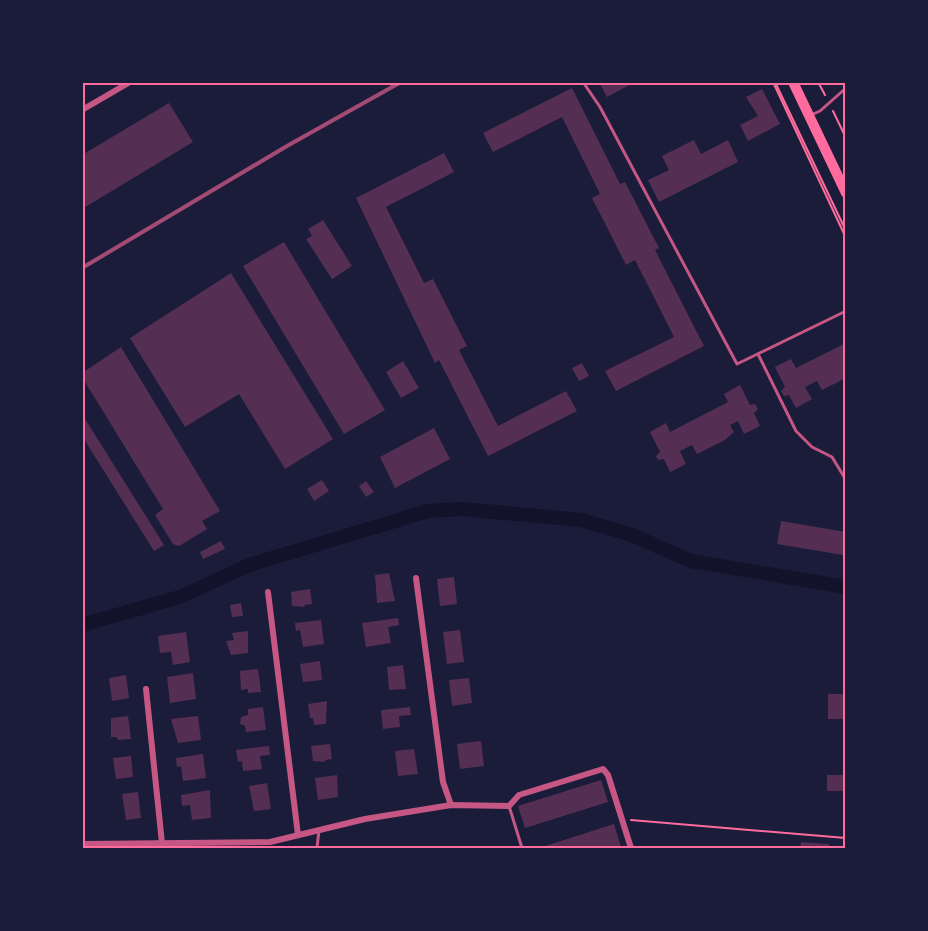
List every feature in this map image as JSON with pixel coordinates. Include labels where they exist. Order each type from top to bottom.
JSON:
[{"type":"main road","points":[[793,82],[846,193]]},
{"type":"street","points":[[82,110],[119,85],[130,82]]},
{"type":"street","points":[[416,578],[443,782],[451,806]]},
{"type":"street","points":[[268,592],[298,835]]},
{"type":"street","points":[[146,689],[162,843]]},
{"type":"street","points":[[82,844],[270,842],[365,819],[451,806],[509,806],[519,795],[603,769],[609,775],[631,849]]},
{"type":"lane","points":[[583,82],[600,107],[736,364],[846,311]]},
{"type":"lane","points":[[809,116],[820,111],[846,88]]},
{"type":"lane","points":[[758,354],[796,430],[812,447],[832,457],[846,480]]},
{"type":"lane","points":[[509,806],[522,849]]},
{"type":"lane","points":[[317,849],[319,830]]},
{"type":"path","points":[[774,82],[846,231]]},
{"type":"path","points":[[774,82],[846,238]]},
{"type":"path","points":[[622,819],[846,838]]},
{"type":"building","points":[[599,82],[635,82],[607,97]]},
{"type":"building","points":[[572,88],[620,184],[625,182],[659,248],[655,250],[704,346],[616,391],[605,371],[674,337],[635,260],[626,265],[592,198],[600,194],[562,117],[493,152],[483,133]]},
{"type":"building","points":[[762,89],[780,124],[748,141],[740,125],[758,116],[746,97]]},
{"type":"building","points":[[169,103],[193,142],[82,209],[82,155]]},
{"type":"building","points":[[694,140],[701,154],[728,140],[738,162],[659,202],[648,180],[669,170],[662,156]]},
{"type":"building","points":[[444,153],[454,172],[386,207],[424,283],[433,279],[467,346],[459,350],[498,426],[566,391],[577,411],[488,456],[439,360],[435,363],[356,198]]},
{"type":"building","points":[[323,220],[352,266],[332,279],[306,239],[312,236],[308,229]]},
{"type":"building","points":[[284,242],[385,410],[344,434],[243,266]]},
{"type":"building","points":[[231,273],[333,439],[285,469],[239,394],[185,427],[130,338]]},
{"type":"building","points":[[846,343],[846,378],[822,390],[817,381],[805,387],[812,399],[796,408],[789,395],[784,396],[781,391],[785,387],[775,367],[791,359],[796,368]]},
{"type":"building","points":[[121,347],[220,511],[202,521],[207,529],[179,546],[173,544],[155,515],[163,509],[82,377],[82,373]]},
{"type":"building","points":[[403,361],[419,388],[401,398],[386,372]]},
{"type":"building","points":[[582,363],[589,376],[579,381],[572,368]]},
{"type":"building","points":[[740,385],[750,405],[755,404],[758,409],[754,413],[760,426],[744,434],[738,421],[730,425],[734,432],[725,440],[697,454],[692,445],[680,451],[686,464],[670,472],[664,459],[658,460],[656,456],[660,452],[650,432],[666,423],[670,432],[728,402],[724,394]]},
{"type":"building","points":[[82,414],[164,545],[154,551],[82,436]]},
{"type":"building","points":[[434,428],[450,459],[395,488],[380,457]]},
{"type":"building","points":[[322,480],[329,491],[314,501],[307,489]]},
{"type":"building","points":[[366,481],[374,492],[366,497],[359,486]]},
{"type":"building","points":[[781,521],[846,532],[843,555],[777,544]]},
{"type":"building","points":[[221,541],[225,549],[203,559],[200,552]]},
{"type":"building","points":[[389,573],[395,601],[377,603],[375,575]]},
{"type":"building","points":[[454,577],[457,604],[440,606],[437,579]]},
{"type":"building","points":[[310,589],[312,604],[304,605],[305,607],[292,606],[291,592]]},
{"type":"building","points":[[241,603],[243,616],[232,617],[230,605]]},
{"type":"building","points":[[398,618],[399,625],[388,627],[391,643],[366,647],[362,623]]},
{"type":"building","points":[[321,620],[324,644],[303,647],[300,630],[296,631],[295,623]]},
{"type":"building","points":[[460,630],[464,662],[447,664],[443,632]]},
{"type":"building","points":[[248,631],[248,653],[231,655],[226,641],[234,640],[232,633]]},
{"type":"building","points":[[186,632],[190,662],[173,665],[171,652],[160,653],[158,636]]},
{"type":"building","points":[[320,661],[322,680],[303,682],[300,664]]},
{"type":"building","points":[[403,665],[406,689],[389,690],[387,667]]},
{"type":"building","points":[[258,669],[261,692],[248,693],[248,689],[241,690],[240,671]]},
{"type":"building","points":[[193,673],[196,699],[170,703],[167,677]]},
{"type":"building","points":[[126,675],[129,698],[112,701],[109,678]]},
{"type":"building","points":[[469,678],[472,703],[452,706],[449,680]]},
{"type":"building","points":[[828,694],[846,694],[846,719],[828,719]]},
{"type":"building","points":[[327,701],[326,724],[314,725],[313,718],[310,718],[308,704]]},
{"type":"building","points":[[263,707],[266,730],[246,732],[245,726],[240,724],[241,717],[248,715],[248,709]]},
{"type":"building","points":[[410,707],[411,715],[399,716],[400,727],[383,729],[381,710]]},
{"type":"building","points":[[128,716],[131,739],[118,740],[117,737],[111,737],[111,718]]},
{"type":"building","points":[[198,716],[201,740],[178,743],[171,719]]},
{"type":"building","points":[[481,741],[484,766],[460,769],[457,744]]},
{"type":"building","points":[[330,744],[332,759],[325,760],[325,762],[313,761],[311,746]]},
{"type":"building","points":[[269,746],[270,755],[260,756],[262,769],[243,771],[242,761],[238,762],[236,750]]},
{"type":"building","points":[[414,749],[418,774],[398,776],[395,751]]},
{"type":"building","points":[[203,754],[206,778],[183,781],[181,766],[177,767],[176,758]]},
{"type":"building","points":[[131,756],[133,777],[116,779],[113,758]]},
{"type":"building","points":[[337,775],[338,797],[318,800],[315,778]]},
{"type":"building","points":[[827,775],[843,775],[844,791],[827,791]]},
{"type":"building","points":[[601,780],[608,802],[525,828],[518,806]]},
{"type":"building","points":[[267,783],[271,809],[254,811],[249,786]]},
{"type":"building","points":[[210,790],[211,818],[192,820],[190,805],[182,806],[181,795]]},
{"type":"building","points":[[138,792],[141,818],[126,820],[122,794]]},
{"type":"building","points":[[614,824],[621,847],[539,848]]},
{"type":"building","points":[[801,842],[829,844],[829,848],[800,848]]},
{"type":"waterway","points":[[82,625],[180,597],[249,565],[428,511],[462,509],[582,520],[632,535],[691,561],[846,587]]},
{"type":"railway","points":[[82,268],[287,146],[401,82]]}]
